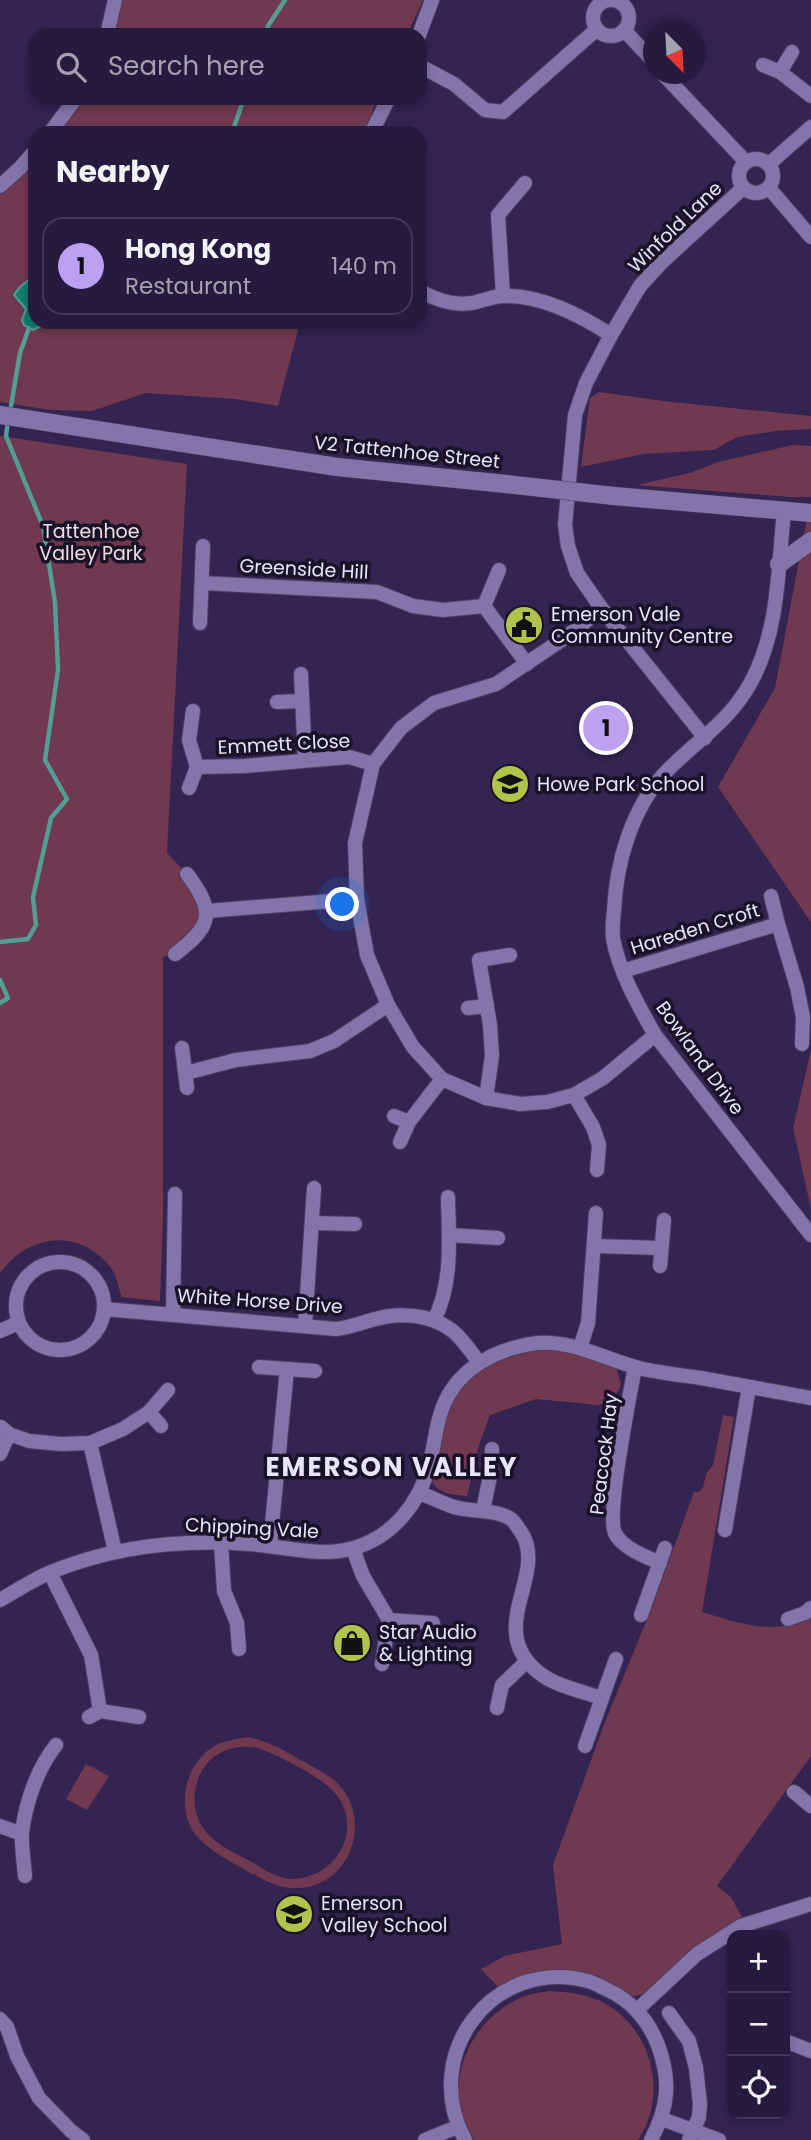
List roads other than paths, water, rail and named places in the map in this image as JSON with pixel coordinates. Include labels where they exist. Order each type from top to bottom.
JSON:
[{"type":"street","points":[[109,28],[115,0]]},
{"type":"street","points":[[422,28],[432,0]]},
{"type":"street","points":[[597,2],[627,2],[629,18],[624,30],[614,35],[606,35],[597,29],[593,18],[597,2]]},
{"type":"street","points":[[427,70],[454,84],[485,110],[503,112],[597,29]]},
{"type":"street","points":[[624,30],[643,51]]},
{"type":"street","points":[[780,72],[792,52]]},
{"type":"street","points":[[763,65],[780,72],[811,96]]},
{"type":"street","points":[[672,84],[746,162]]},
{"type":"street","points":[[55,126],[71,105]]},
{"type":"street","points":[[375,126],[385,105]]},
{"type":"street","points":[[769,164],[811,127]]},
{"type":"street","points":[[0,186],[28,159]]},
{"type":"street","points":[[755,159],[769,164],[774,174],[769,188],[759,193],[743,188],[739,177],[746,162],[755,159]]},
{"type":"street","points":[[503,295],[498,215],[525,183]]},
{"type":"street","name":"Winfold Lane","points":[[705,738],[602,609],[577,573],[568,546],[565,525],[575,415],[586,383],[611,335],[640,286],[662,262],[743,188]]},
{"type":"street","points":[[769,188],[811,237]]},
{"type":"street","points":[[427,295],[439,302],[469,304],[503,295],[540,300],[589,321],[611,335]]},
{"type":"street","name":"V2 Tattenhoe Street","points":[[0,415],[337,467],[614,496],[811,513]]},
{"type":"street","name":"Bowland Drive","points":[[784,511],[774,616],[760,661],[751,682],[732,712],[663,775],[644,802],[628,836],[615,888],[613,936],[623,971],[655,1035],[811,1235]]},
{"type":"street","points":[[779,564],[811,541]]},
{"type":"street","points":[[200,623],[203,546]]},
{"type":"street","points":[[499,570],[484,606],[527,664]]},
{"type":"street","name":"Greenside Hill","points":[[202,583],[377,592],[413,606],[443,610],[484,606]]},
{"type":"street","points":[[602,609],[496,684],[434,703],[401,727],[373,764],[355,844],[357,899],[367,955],[388,1006],[413,1046],[442,1079],[486,1098],[520,1104],[547,1101],[574,1095],[603,1079],[655,1035]]},
{"type":"street","points":[[301,674],[305,760]]},
{"type":"street","points":[[277,702],[302,701]]},
{"type":"street","points":[[189,788],[197,767],[189,740],[193,711]]},
{"type":"street","name":"Emmett Close","points":[[197,767],[246,766],[349,757],[373,764]]},
{"type":"street","points":[[175,954],[199,933],[207,911],[201,893],[187,874]]},
{"type":"street","points":[[771,896],[797,987],[803,1017],[802,1044]]},
{"type":"street","points":[[207,911],[357,899]]},
{"type":"street","name":"Hareden Croft","points":[[623,971],[778,924]]},
{"type":"street","points":[[486,1098],[492,1056],[479,960],[510,955]]},
{"type":"street","points":[[186,1073],[236,1060],[310,1051],[334,1041],[388,1006]]},
{"type":"street","points":[[468,1008],[486,1006]]},
{"type":"street","points":[[182,1048],[187,1088]]},
{"type":"street","points":[[400,1142],[409,1122],[442,1079]]},
{"type":"street","points":[[574,1095],[593,1127],[599,1145],[597,1170]]},
{"type":"street","points":[[394,1116],[409,1122]]},
{"type":"street","points":[[305,1326],[314,1188]]},
{"type":"street","points":[[173,1314],[176,1194]]},
{"type":"street","points":[[434,1320],[445,1295],[449,1235],[448,1198]]},
{"type":"street","points":[[580,1348],[588,1323],[596,1213]]},
{"type":"street","points":[[660,1266],[664,1220]]},
{"type":"street","points":[[312,1223],[355,1224]]},
{"type":"street","points":[[175,1224],[191,1225]]},
{"type":"street","points":[[449,1235],[498,1238]]},
{"type":"street","points":[[594,1246],[661,1248]]},
{"type":"street","points":[[53,1263],[74,1264],[87,1271],[97,1281],[103,1295],[104,1309],[100,1324],[92,1336],[81,1345],[67,1350],[52,1350],[38,1345],[26,1335],[18,1323],[16,1294],[23,1281],[33,1270],[53,1263]]},
{"type":"street","name":"White Horse Drive","points":[[104,1309],[336,1329],[389,1316],[412,1315],[434,1320],[454,1332],[479,1362]]},
{"type":"street","points":[[0,1331],[18,1323]]},
{"type":"street","name":"Chipping Vale","points":[[0,1600],[50,1573],[116,1551],[162,1544],[221,1542],[270,1545],[318,1553],[353,1549],[379,1537],[399,1522],[419,1493],[429,1466],[436,1426],[444,1402],[479,1362],[507,1348],[557,1343],[635,1367],[811,1398]]},
{"type":"street","points":[[259,1367],[315,1371]]},
{"type":"street","name":"Peacock Hay","points":[[635,1367],[612,1516],[615,1535],[634,1551],[660,1563]]},
{"type":"street","points":[[270,1545],[287,1369]]},
{"type":"street","points":[[725,1530],[749,1387]]},
{"type":"street","points":[[0,1454],[5,1430],[29,1441],[90,1443],[122,1429],[149,1412],[167,1390]]},
{"type":"street","points":[[149,1412],[161,1426]]},
{"type":"street","points":[[90,1443],[116,1551]]},
{"type":"street","points":[[483,1510],[491,1472],[492,1449]]},
{"type":"street","points":[[419,1493],[455,1507],[483,1510],[512,1520],[525,1539],[529,1563],[515,1621],[518,1643],[527,1661],[552,1681],[602,1698]]},
{"type":"street","points":[[730,1500],[747,1502]]},
{"type":"street","points":[[221,1542],[224,1591],[237,1623],[239,1648]]},
{"type":"street","points":[[641,1615],[665,1548]]},
{"type":"street","points":[[353,1549],[363,1576],[389,1620],[382,1664]]},
{"type":"street","points":[[50,1573],[91,1655],[94,1714],[139,1717]]},
{"type":"street","points":[[788,1619],[811,1608]]},
{"type":"street","points":[[389,1620],[433,1623]]},
{"type":"street","points":[[585,1746],[616,1659]]},
{"type":"street","points":[[496,1708],[502,1685],[527,1661]]},
{"type":"street","points":[[25,1876],[22,1834],[36,1780],[54,1753]]},
{"type":"street","points":[[794,1792],[811,1805]]},
{"type":"street","points":[[0,1826],[22,1834]]},
{"type":"street","points":[[637,2010],[698,1954],[741,1926],[811,1904]]},
{"type":"street","points":[[465,2140],[457,2127],[452,2109],[452,2063],[461,2037],[477,2013],[495,1997],[522,1983],[556,1977],[589,1981],[623,1997],[637,2010],[654,2034],[665,2065],[667,2095],[662,2119],[651,2140]]},
{"type":"street","points":[[669,2013],[689,2041],[696,2068],[700,2104],[699,2117],[691,2135]]},
{"type":"street","points":[[0,2019],[7,2028],[17,2056],[39,2098],[71,2132],[83,2140]]},
{"type":"street","points":[[790,2043],[811,2051]]},
{"type":"street","points":[[662,2119],[691,2135],[719,2140]]},
{"type":"street","points":[[425,2140],[457,2127]]},
{"type":"waterway","points":[[268,28],[285,0]]},
{"type":"waterway","points":[[234,126],[242,105]]},
{"type":"waterway","points":[[10,412],[20,353],[29,329]]},
{"type":"waterway","points":[[0,942],[28,939],[36,925],[33,897],[51,818],[67,799],[45,760],[58,670],[55,602],[43,526],[6,436],[8,421]]},
{"type":"waterway","points":[[0,980],[8,998],[0,1003]]},
{"type":"place","name":"Emerson Vale Community Centre","points":[[524,625]]},
{"type":"place","name":"Hong Kong","points":[[606,728]]},
{"type":"place","name":"Howe Park School","points":[[510,784]]},
{"type":"place","name":"Star Audio & Lighting","points":[[352,1643]]},
{"type":"place","name":"Emerson Valley School","points":[[294,1914]]},
{"type":"district","name":"EMERSON VALLEY","points":[[392,1467]]},
{"type":"park label","name":"Tattenhoe Valley Park","points":[[91,542]]}]
